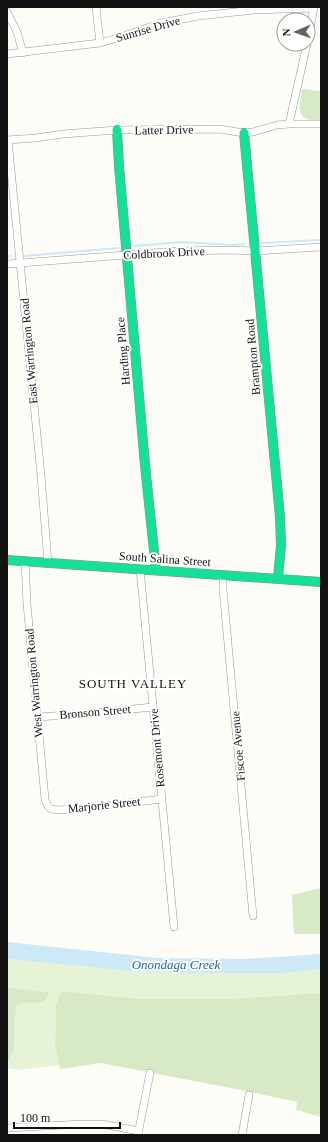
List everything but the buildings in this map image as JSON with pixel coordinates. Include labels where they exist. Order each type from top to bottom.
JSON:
[{"type":"street","points":[[96,7],[100,43]]},
{"type":"street","name":"Sunrise Drive","points":[[7,54],[100,43],[161,23],[198,16],[254,10],[314,8]]},
{"type":"street","points":[[7,12],[17,32],[23,52]]},
{"type":"street","points":[[288,124],[305,52]]},
{"type":"street","name":"Latter Drive","points":[[8,140],[117,130],[219,129],[244,133],[277,125],[321,124]]},
{"type":"street","name":"Harding Place","points":[[117,130],[145,465],[156,570]]},
{"type":"street","name":"Brampton Road","points":[[244,133],[280,517],[281,544],[278,578]]},
{"type":"street","name":"East Warrington Road","points":[[8,140],[41,475],[48,563]]},
{"type":"street","name":"Coldbrook Drive","points":[[7,264],[178,251],[256,251],[321,247]]},
{"type":"street","name":"South Salina Street","points":[[7,560],[321,582]]},
{"type":"street","name":"West Warrington Road","points":[[25,561],[27,604],[45,799],[47,805]]},
{"type":"street","name":"Rosemont Drive","points":[[140,569],[174,927]]},
{"type":"street","name":"Fiscoe Avenue","points":[[223,576],[253,916]]},
{"type":"street","name":"Bronson Street","points":[[38,717],[153,707]]},
{"type":"street","name":"Marjorie Street","points":[[47,805],[51,809],[60,810],[162,799]]},
{"type":"street","points":[[7,1128],[102,1124],[138,1133],[150,1073]]},
{"type":"street","points":[[242,1135],[249,1095]]},
{"type":"green space","points":[[302,89],[321,91],[321,122],[307,119],[301,113],[300,103]]},
{"type":"green space","points":[[321,888],[321,934],[294,934],[292,895]]},
{"type":"green space","points":[[7,959],[129,971],[285,973],[321,969],[321,993],[228,999],[142,999],[61,991],[56,1006],[55,1045],[59,1065],[19,1070],[7,1068],[7,1064],[14,1051],[15,1014],[17,1006],[26,1003],[42,1002],[49,995],[48,992],[7,987]]},
{"type":"green space","points":[[7,987],[48,992],[49,995],[42,1002],[26,1003],[17,1006],[15,1014],[14,1051],[7,1064]]},
{"type":"green space","points":[[61,991],[142,999],[228,999],[321,993],[321,1117],[296,1110],[297,1102],[101,1063],[60,1069],[55,1045],[56,1006]]},
{"type":"water","name":"Onondaga Creek","points":[[7,942],[158,958],[246,959],[321,954],[321,969],[285,973],[129,971],[7,959]]},
{"type":"waterway","points":[[262,243],[321,240]]},
{"type":"waterway","points":[[134,246],[182,242],[232,245],[244,244]]},
{"type":"waterway","points":[[25,256],[118,248]]},
{"type":"waterway","points":[[7,257],[11,256]]},
{"type":"traffic: fast","points":[[117,130],[145,465],[156,570]]},
{"type":"traffic: fast","points":[[244,133],[280,517],[281,545],[278,578]]},
{"type":"traffic: fast","points":[[7,560],[321,582]]},
{"type":"district","name":"SOUTH VALLEY","points":[[133,683]]}]
